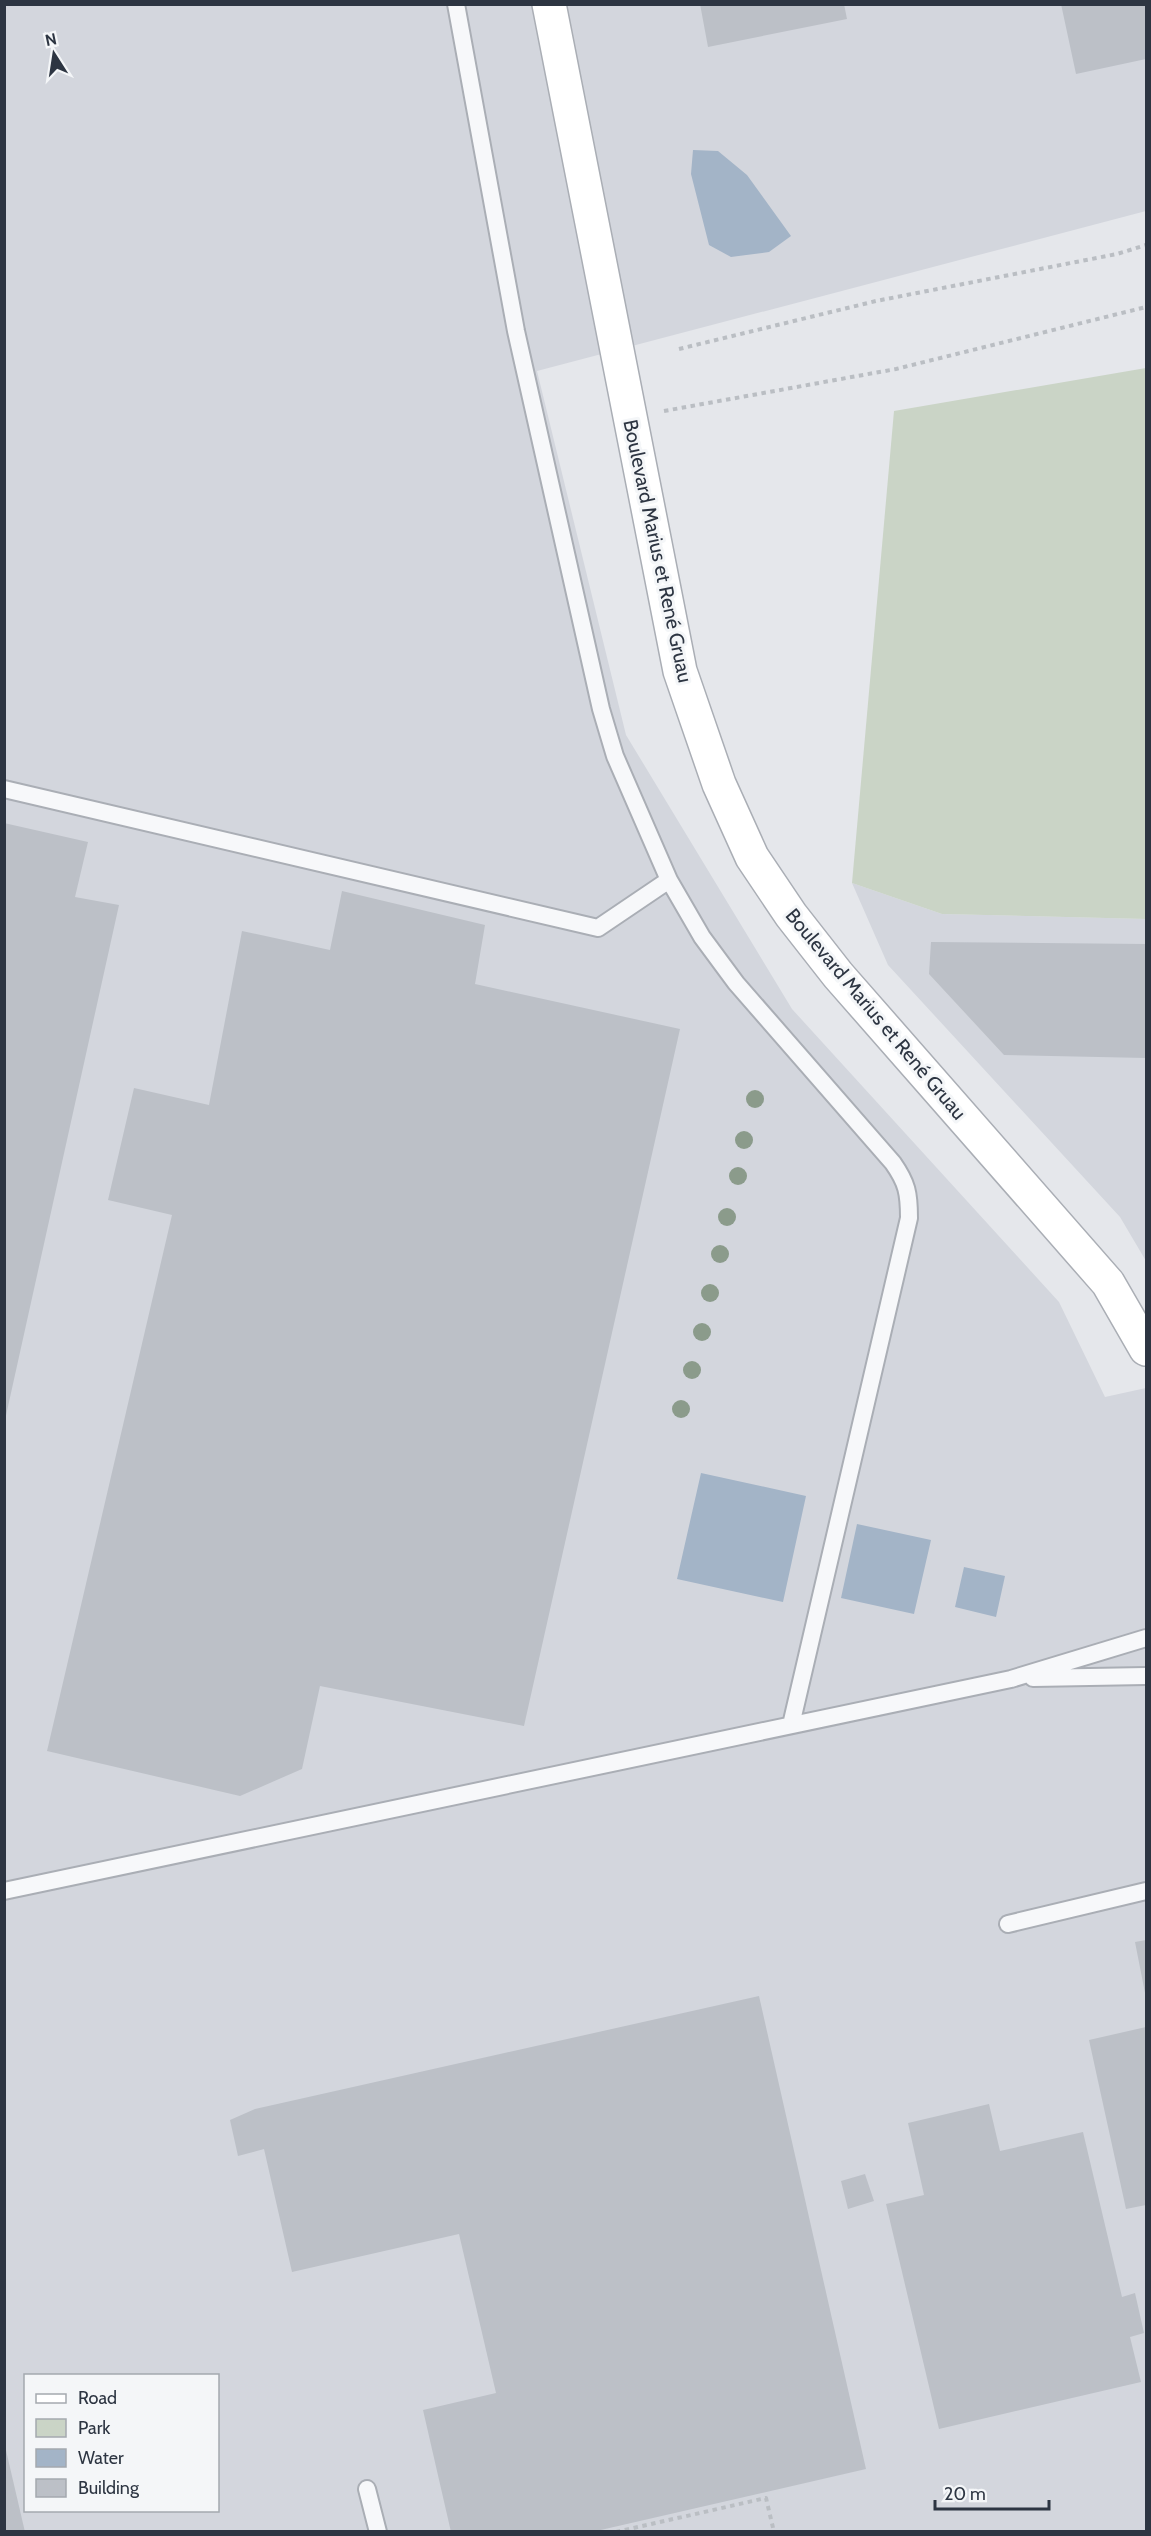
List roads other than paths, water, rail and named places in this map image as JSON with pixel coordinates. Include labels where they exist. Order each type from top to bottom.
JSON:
[{"type":"main road","name":"Boulevard Marius et René Gruau","points":[[549,4],[680,671],[724,794],[752,857],[791,915],[838,975],[1108,1283],[1146,1349]]},
{"type":"lane","points":[[456,4],[516,331],[601,709],[615,756],[669,880],[702,937],[736,983],[893,1163],[905,1180],[909,1198],[909,1218],[791,1725]]},
{"type":"lane","points":[[4,789],[597,928],[669,880]]},
{"type":"lane","points":[[4,1892],[1011,1678],[1146,1638]]},
{"type":"lane","points":[[1011,1678],[1146,1676]]},
{"type":"lane","points":[[1008,1924],[1146,1891]]},
{"type":"lane","points":[[367,2489],[378,2532]]},
{"type":"water","points":[[693,150],[718,151],[747,175],[791,236],[769,252],[731,257],[709,245],[691,174]]},
{"type":"water","points":[[701,1473],[806,1496],[783,1602],[677,1579]]},
{"type":"water","points":[[857,1524],[931,1540],[914,1614],[841,1598]]},
{"type":"water","points":[[964,1567],[1005,1576],[996,1617],[955,1607]]}]
